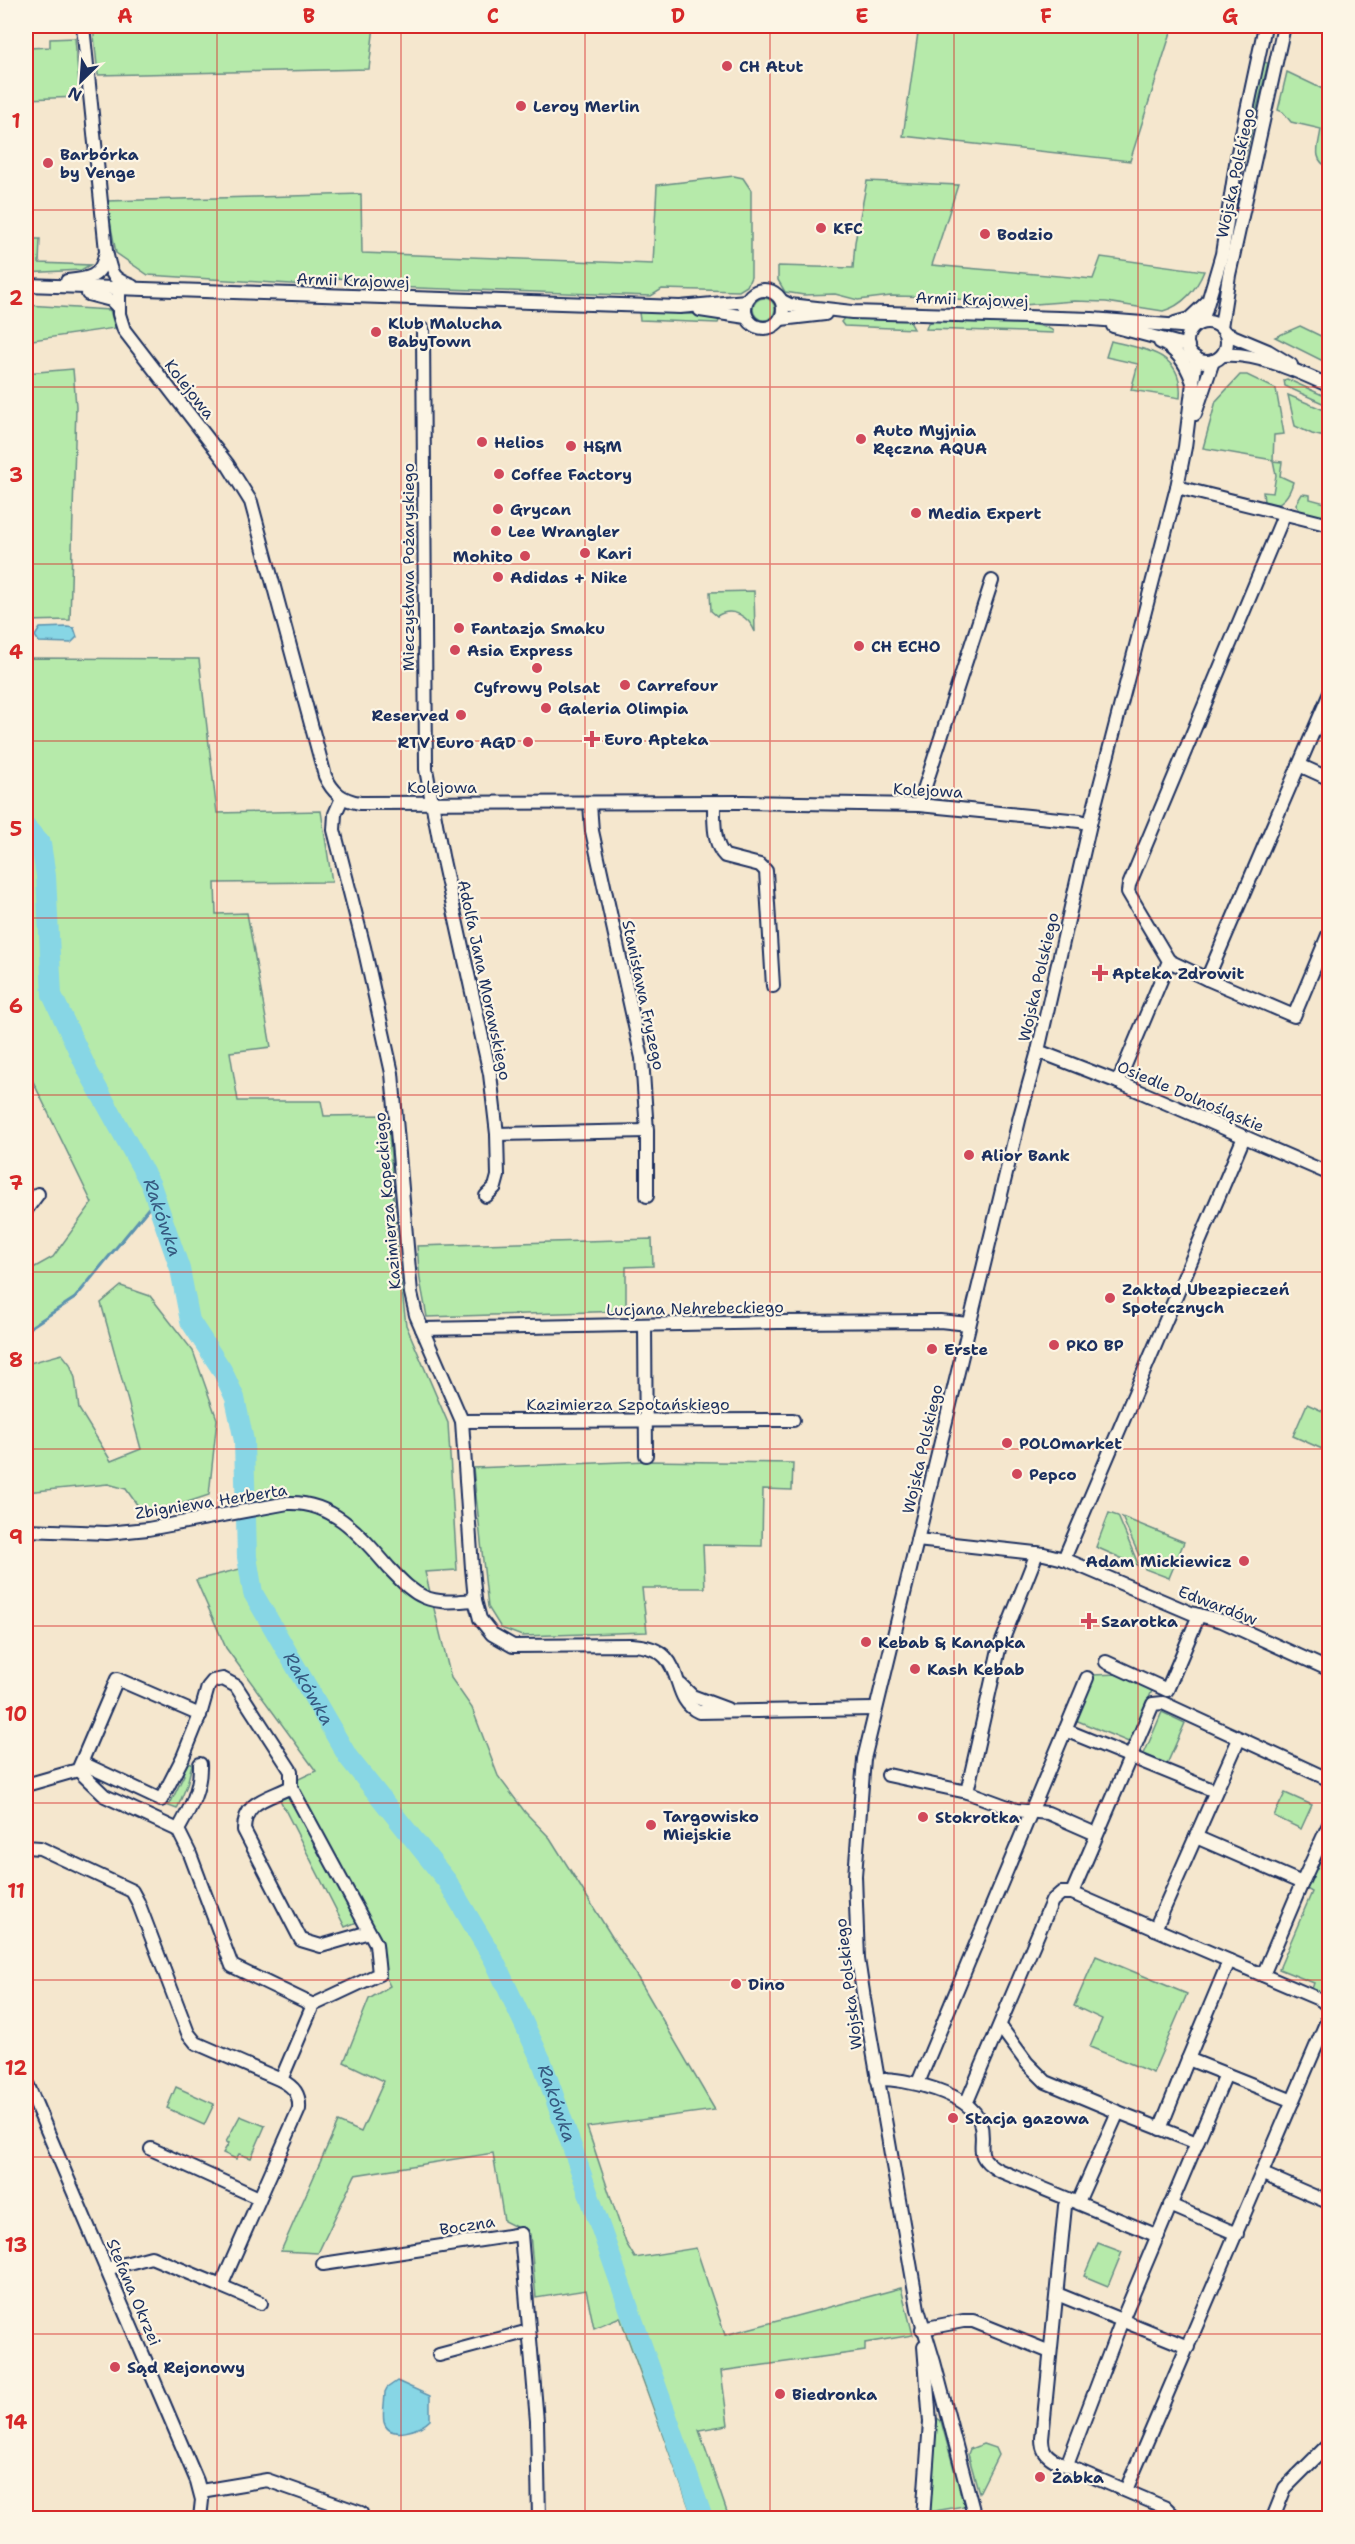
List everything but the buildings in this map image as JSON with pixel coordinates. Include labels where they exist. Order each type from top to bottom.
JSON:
[{"type":"street","points":[[83,26],[106,251],[111,275],[118,281],[141,290]]},
{"type":"street","name":"Wojska Polskiego","points":[[1198,325],[1210,299],[1222,254],[1237,157],[1265,26]]},
{"type":"street","name":"Wojska Polskiego","points":[[1223,330],[1225,303],[1284,26]]},
{"type":"street","points":[[29,286],[86,279],[95,275],[104,266],[106,251]]},
{"type":"street","points":[[29,286],[102,297],[111,300],[119,308],[128,297],[141,290]]},
{"type":"street","name":"Armii Krajowej","points":[[29,286],[680,307]]},
{"type":"street","name":"Kolejowa","points":[[119,289],[119,308],[124,330],[249,496],[325,776],[335,794],[342,798],[360,803],[431,804],[919,805],[1080,821],[1090,824]]},
{"type":"street","points":[[764,290],[778,295],[782,301],[784,308],[781,319],[773,327],[761,328],[752,324],[746,317],[746,301],[752,294],[764,290]]},
{"type":"street","points":[[1168,325],[1189,319],[1210,299]]},
{"type":"street","points":[[680,307],[746,301]]},
{"type":"street","points":[[782,301],[790,305],[852,312]]},
{"type":"street","points":[[1225,303],[1231,326],[1236,334],[1250,344]]},
{"type":"street","points":[[680,307],[746,317]]},
{"type":"street","points":[[781,319],[852,312]]},
{"type":"street","name":"Armii Krajowej","points":[[852,312],[1092,319],[1198,325]]},
{"type":"street","name":"Armii Krajowej","points":[[1092,319],[1142,335],[1188,346]]},
{"type":"street","points":[[1316,380],[1246,357],[1218,358],[1207,362],[1196,358],[1188,346],[1189,333],[1198,325],[1209,322],[1268,351],[1329,386]]},
{"type":"street","name":"Mieczysława Pożaryskiego","points":[[423,330],[426,769],[431,804]]},
{"type":"street","points":[[1218,358],[1227,344],[1223,330]]},
{"type":"street","points":[[1142,335],[1169,346],[1200,382],[1223,364],[1246,357]]},
{"type":"street","name":"Wojska Polskiego","points":[[922,2517],[930,2422],[922,2329],[858,1959],[855,1876],[862,1768],[874,1709],[968,1324],[1038,1051],[1090,824],[1177,487],[1200,382],[1196,358]]},
{"type":"street","name":"Wojska Polskiego","points":[[1200,382],[1218,358]]},
{"type":"street","points":[[1177,487],[1329,525]]},
{"type":"street","points":[[1284,515],[1128,892],[1169,961],[1294,1016],[1328,935]]},
{"type":"street","points":[[919,805],[992,581]]},
{"type":"street","points":[[1207,979],[1329,693]]},
{"type":"street","points":[[1299,765],[1329,779]]},
{"type":"street","name":"Kazimierza Kopeckiego","points":[[342,798],[335,814],[334,830],[364,947],[392,1073],[408,1277],[413,1305],[462,1421],[475,1600],[480,1619],[486,1629],[505,1643],[523,1647],[642,1645],[657,1651],[672,1663],[681,1685],[692,1696],[730,1710],[874,1709]]},
{"type":"street","points":[[714,803],[718,845],[721,852],[725,856],[759,865],[766,871],[773,986]]},
{"type":"street","name":"Adolfa Jana Morawskiego","points":[[431,804],[490,1074],[497,1134],[497,1182],[486,1196]]},
{"type":"street","name":"Stanisława Fryzego","points":[[590,804],[592,831],[642,1058],[647,1131],[647,1196]]},
{"type":"street","points":[[1118,1082],[1169,961]]},
{"type":"street","name":"Osiedle Dolnośląskie","points":[[1038,1051],[1118,1082],[1329,1174]]},
{"type":"street","points":[[497,1134],[647,1131]]},
{"type":"street","points":[[1064,1559],[1244,1137]]},
{"type":"street","points":[[26,1210],[38,1194]]},
{"type":"street","name":"Lucjana Nehrebeckiego","points":[[422,1329],[940,1321],[968,1324]]},
{"type":"street","points":[[645,1327],[646,1455]]},
{"type":"street","name":"Kazimierza Szpotańskiego","points":[[462,1421],[793,1420]]},
{"type":"street","name":"Zbigniewa Herberta","points":[[26,1530],[107,1533],[148,1529],[293,1503],[321,1509],[344,1521],[356,1531],[402,1582],[419,1595],[440,1601],[475,1600]]},
{"type":"street","name":"Edwardów","points":[[917,1540],[1037,1553],[1064,1559],[1199,1615],[1222,1621],[1329,1670]]},
{"type":"street","points":[[967,1792],[999,1649],[1037,1553]]},
{"type":"street","points":[[1106,1662],[1167,1690],[1199,1615]]},
{"type":"street","points":[[918,2083],[1087,1678]]},
{"type":"street","points":[[80,1767],[117,1679],[200,1715]]},
{"type":"street","points":[[26,1785],[80,1767],[161,1800],[200,1715],[208,1687],[213,1681],[224,1679],[236,1686],[291,1771],[291,1787],[376,1944],[379,1974],[314,2005],[281,2080]]},
{"type":"street","points":[[1072,1893],[1151,1706],[1157,1702],[1329,1780]]},
{"type":"street","points":[[1065,1730],[1215,1791]]},
{"type":"street","points":[[1155,1929],[1239,1739]]},
{"type":"street","points":[[178,1830],[196,1795],[200,1764]]},
{"type":"street","points":[[80,1767],[105,1796],[178,1830],[190,1854],[232,1966],[314,2005]]},
{"type":"street","points":[[888,1775],[967,1792],[1016,1810],[1048,1813],[1096,1834]]},
{"type":"street","points":[[291,1787],[250,1807],[244,1817],[244,1830],[301,1940],[321,1946],[369,1932]]},
{"type":"street","points":[[1263,1975],[1329,1822]]},
{"type":"street","points":[[1196,1837],[1302,1883]]},
{"type":"street","points":[[26,1847],[36,1847],[132,1892],[138,1902],[191,2038],[201,2045],[281,2080],[297,2092],[299,2109],[221,2286]]},
{"type":"street","points":[[966,2104],[1052,1901],[1058,1895],[1072,1893],[1321,2000],[1329,2007],[1329,2016],[1263,2174],[1126,2490]]},
{"type":"street","points":[[1160,2129],[1229,1961]]},
{"type":"street","points":[[1000,2026],[1027,2063],[1046,2082],[1197,2143]]},
{"type":"street","points":[[1188,2059],[1293,2101]]},
{"type":"street","points":[[1067,2465],[1122,2320],[1226,2074]]},
{"type":"street","points":[[878,2079],[894,2078],[918,2083],[966,2104],[980,2122],[981,2152],[986,2163],[1158,2236]]},
{"type":"street","name":"Stefana Okrzei","points":[[26,2080],[201,2491],[200,2518]]},
{"type":"street","points":[[1118,2112],[1073,2201],[1065,2206],[1042,2446],[1046,2455],[1166,2508],[1176,2518]]},
{"type":"street","points":[[151,2149],[259,2198]]},
{"type":"street","points":[[1263,2174],[1329,2203]]},
{"type":"street","points":[[1170,2205],[1237,2234]]},
{"type":"street","name":"Boczna","points":[[322,2264],[520,2234],[537,2421],[539,2518]]},
{"type":"street","points":[[106,2269],[151,2257],[261,2303]]},
{"type":"street","points":[[1057,2294],[1188,2347]]},
{"type":"street","points":[[922,2329],[973,2321],[1050,2352]]},
{"type":"street","name":"Wojska Polskiego","points":[[922,2329],[934,2362],[975,2518]]},
{"type":"street","points":[[439,2355],[530,2331]]},
{"type":"street","points":[[1273,2518],[1285,2488],[1329,2443]]},
{"type":"street","points":[[201,2491],[267,2480],[361,2513]]},
{"type":"green space","points":[[26,26],[28,26],[29,48],[50,47],[50,39],[75,38],[80,97],[26,99]]},
{"type":"green space","points":[[93,26],[374,26],[369,69],[98,75]]},
{"type":"green space","points":[[919,26],[1173,26],[1130,161],[903,136]]},
{"type":"green space","points":[[1263,62],[1268,63],[1236,195]]},
{"type":"green space","points":[[1287,72],[1329,92],[1329,168],[1318,156],[1321,129],[1291,122],[1283,112],[1278,110]]},
{"type":"green space","points":[[734,176],[743,178],[751,190],[751,277],[747,286],[739,291],[662,289],[651,296],[389,287],[356,282],[355,279],[332,278],[332,281],[307,285],[148,275],[116,253],[106,201],[361,194],[362,253],[653,264],[657,185]]},
{"type":"green space","points":[[867,181],[958,185],[932,265],[1093,279],[1101,257],[1204,271],[1188,296],[1170,309],[1163,311],[1106,302],[1074,301],[1023,305],[988,304],[945,297],[891,296],[858,300],[835,294],[804,295],[785,292],[778,280],[778,266],[853,268],[855,242]]},
{"type":"green space","points":[[26,239],[40,239],[39,263],[90,265],[81,270],[26,273]]},
{"type":"green space","points":[[764,298],[772,301],[775,309],[772,317],[764,320],[756,317],[753,309],[756,301]]},
{"type":"green space","points":[[26,305],[110,310],[115,328],[26,341]]},
{"type":"green space","points":[[641,311],[721,316],[718,323],[640,320]]},
{"type":"green space","points":[[844,318],[909,320],[914,329],[844,326],[841,322]]},
{"type":"green space","points":[[934,321],[1033,324],[1046,327],[1053,333],[926,329],[928,323]]},
{"type":"green space","points":[[1300,326],[1329,340],[1329,364],[1275,337]]},
{"type":"green space","points":[[1111,341],[1149,351],[1169,362],[1176,371],[1180,383],[1180,398],[1131,390],[1138,364],[1106,357]]},
{"type":"green space","points":[[73,369],[76,406],[70,620],[26,621],[26,373]]},
{"type":"green space","points":[[1240,375],[1247,375],[1276,389],[1284,434],[1274,435],[1273,460],[1203,448],[1216,401]]},
{"type":"green space","points":[[1287,379],[1329,398],[1329,406],[1285,386],[1284,380]]},
{"type":"green space","points":[[1288,395],[1329,412],[1329,438],[1312,434],[1295,426]]},
{"type":"green space","points":[[1273,461],[1282,462],[1280,476],[1293,482],[1290,491],[1281,502],[1267,505],[1264,502],[1263,492],[1273,493],[1276,475]]},
{"type":"green space","points":[[1302,494],[1310,495],[1310,499],[1329,504],[1329,519],[1301,513],[1296,504]]},
{"type":"green space","points":[[754,591],[755,632],[749,622],[740,615],[729,612],[717,616],[711,611],[710,592]]},
{"type":"green space","points":[[26,658],[199,659],[217,813],[321,811],[332,882],[215,883],[216,914],[247,913],[271,1047],[230,1052],[238,1101],[321,1101],[324,1116],[388,1115],[397,1248],[406,1325],[448,1423],[457,1570],[425,1572],[451,1678],[472,1708],[498,1776],[525,1812],[550,1838],[641,1983],[715,2110],[587,2127],[626,2243],[635,2258],[696,2248],[725,2335],[901,2288],[913,2335],[865,2343],[865,2351],[721,2371],[728,2425],[699,2430],[729,2518],[693,2518],[620,2317],[594,2328],[586,2290],[536,2298],[530,2234],[504,2221],[493,2153],[355,2175],[318,2253],[281,2251],[338,2122],[361,2132],[384,2081],[344,2062],[369,1999],[390,1986],[357,1922],[345,1927],[275,1790],[316,1771],[226,1648],[196,1580],[248,1567],[244,1441],[235,1398],[222,1370],[190,1321],[180,1269],[156,1200],[75,1298],[26,1330],[26,1272],[53,1257],[92,1203],[26,1067]]},
{"type":"green space","points":[[652,1239],[653,1266],[626,1267],[626,1311],[427,1317],[417,1246]]},
{"type":"green space","points":[[121,1286],[150,1296],[193,1351],[217,1419],[209,1495],[145,1516],[126,1489],[108,1484],[26,1492],[26,1364],[62,1354],[70,1364],[75,1378],[79,1409],[111,1461],[141,1449],[101,1303]]},
{"type":"green space","points":[[1307,1404],[1329,1414],[1329,1452],[1293,1436]]},
{"type":"green space","points":[[647,1461],[793,1463],[792,1490],[763,1489],[762,1546],[703,1545],[705,1588],[642,1588],[647,1632],[522,1636],[501,1628],[488,1607],[473,1468]]},
{"type":"green space","points":[[1109,1513],[1118,1516],[1139,1566],[1096,1547]]},
{"type":"green space","points":[[1122,1517],[1184,1542],[1169,1578],[1145,1569]]},
{"type":"green space","points":[[1120,1674],[1153,1688],[1131,1743],[1073,1719],[1092,1675]]},
{"type":"green space","points":[[1162,1712],[1185,1723],[1167,1764],[1144,1754]]},
{"type":"green space","points":[[187,1761],[192,1764],[187,1785],[177,1809],[166,1805],[170,1804],[184,1775],[182,1773]]},
{"type":"green space","points":[[1285,1793],[1312,1805],[1301,1829],[1274,1816]]},
{"type":"green space","points":[[1329,1833],[1329,2000],[1311,1992],[1314,1983],[1279,1969],[1312,1892],[1305,1888]]},
{"type":"green space","points":[[1096,1956],[1187,1994],[1153,2073],[1090,2047],[1102,2019],[1074,2006]]},
{"type":"green space","points":[[176,2087],[214,2104],[204,2125],[167,2108]]},
{"type":"green space","points":[[240,2116],[265,2126],[251,2158],[239,2154],[236,2159],[223,2153],[229,2143],[226,2142]]},
{"type":"green space","points":[[1098,2243],[1122,2252],[1108,2286],[1084,2276]]},
{"type":"green space","points":[[937,2418],[941,2421],[964,2506],[929,2512]]},
{"type":"green space","points":[[983,2444],[995,2448],[998,2455],[979,2493],[968,2454],[970,2449]]},
{"type":"water","points":[[40,628],[74,628],[77,637],[71,643],[39,642],[35,636]]},
{"type":"water","points":[[397,2381],[430,2396],[430,2420],[426,2424],[406,2432],[392,2431],[387,2428],[383,2411],[385,2392]]},
{"type":"waterway","name":"Rakówka","points":[[26,827],[41,844],[46,876],[52,995],[89,1073],[151,1185],[180,1269],[190,1321],[222,1370],[235,1398],[244,1441],[247,1557],[253,1593],[348,1757],[447,1881],[493,1958],[542,2062],[703,2518]]},
{"type":"waterway","points":[[26,1330],[75,1298],[156,1199]]},
{"type":"place","name":"CH Atut","points":[[727,66]]},
{"type":"place","name":"Leroy Merlin","points":[[521,106]]},
{"type":"place","name":"Barbórka by Venge","points":[[48,163]]},
{"type":"place","name":"KFC","points":[[821,228]]},
{"type":"place","name":"Bodzio","points":[[985,234]]},
{"type":"place","name":"Klub Malucha BabyTown","points":[[376,332]]},
{"type":"place","name":"Auto Myjnia Ręczna AQUA","points":[[861,439]]},
{"type":"place","name":"Helios","points":[[482,442]]},
{"type":"place","name":"H&M","points":[[571,446]]},
{"type":"place","name":"Coffee Factory","points":[[499,474]]},
{"type":"place","name":"Grycan","points":[[498,509]]},
{"type":"place","name":"Media Expert","points":[[916,513]]},
{"type":"place","name":"Lee Wrangler","points":[[496,531]]},
{"type":"place","name":"Kari","points":[[585,553]]},
{"type":"place","name":"Mohito","points":[[525,556]]},
{"type":"place","name":"Adidas + Nike","points":[[498,577]]},
{"type":"place","name":"Fantazja Smaku","points":[[459,628]]},
{"type":"place","name":"CH ECHO","points":[[859,646]]},
{"type":"place","name":"Asia Express","points":[[455,650]]},
{"type":"place","name":"Cyfrowy Polsat","points":[[537,668]]},
{"type":"place","name":"Carrefour","points":[[625,685]]},
{"type":"place","name":"Galeria Olimpia","points":[[546,708]]},
{"type":"place","name":"Reserved","points":[[461,715]]},
{"type":"place","name":"Euro Apteka","points":[[592,739]]},
{"type":"place","name":"RTV Euro AGD","points":[[528,742]]},
{"type":"place","name":"Apteka Zdrowit","points":[[1100,973]]},
{"type":"place","name":"Alior Bank","points":[[969,1155]]},
{"type":"place","name":"Zakład Ubezpieczeń Społecznych","points":[[1110,1298]]},
{"type":"place","name":"PKO BP","points":[[1054,1345]]},
{"type":"place","name":"Erste","points":[[932,1349]]},
{"type":"place","name":"POLOmarket","points":[[1007,1443]]},
{"type":"place","name":"Pepco","points":[[1017,1474]]},
{"type":"place","name":"Adam Mickiewicz","points":[[1244,1561]]},
{"type":"place","name":"Szarotka","points":[[1089,1621]]},
{"type":"place","name":"Kebab & Kanapka","points":[[866,1642]]},
{"type":"place","name":"Kash Kebab","points":[[915,1669]]},
{"type":"place","name":"Stokrotka","points":[[923,1817]]},
{"type":"place","name":"Targowisko Miejskie","points":[[651,1825]]},
{"type":"place","name":"Dino","points":[[736,1984]]},
{"type":"place","name":"Stacja gazowa","points":[[953,2118]]},
{"type":"place","name":"Sąd Rejonowy","points":[[115,2367]]},
{"type":"place","name":"Biedronka","points":[[780,2394]]},
{"type":"place","name":"Żabka","points":[[1040,2477]]}]
